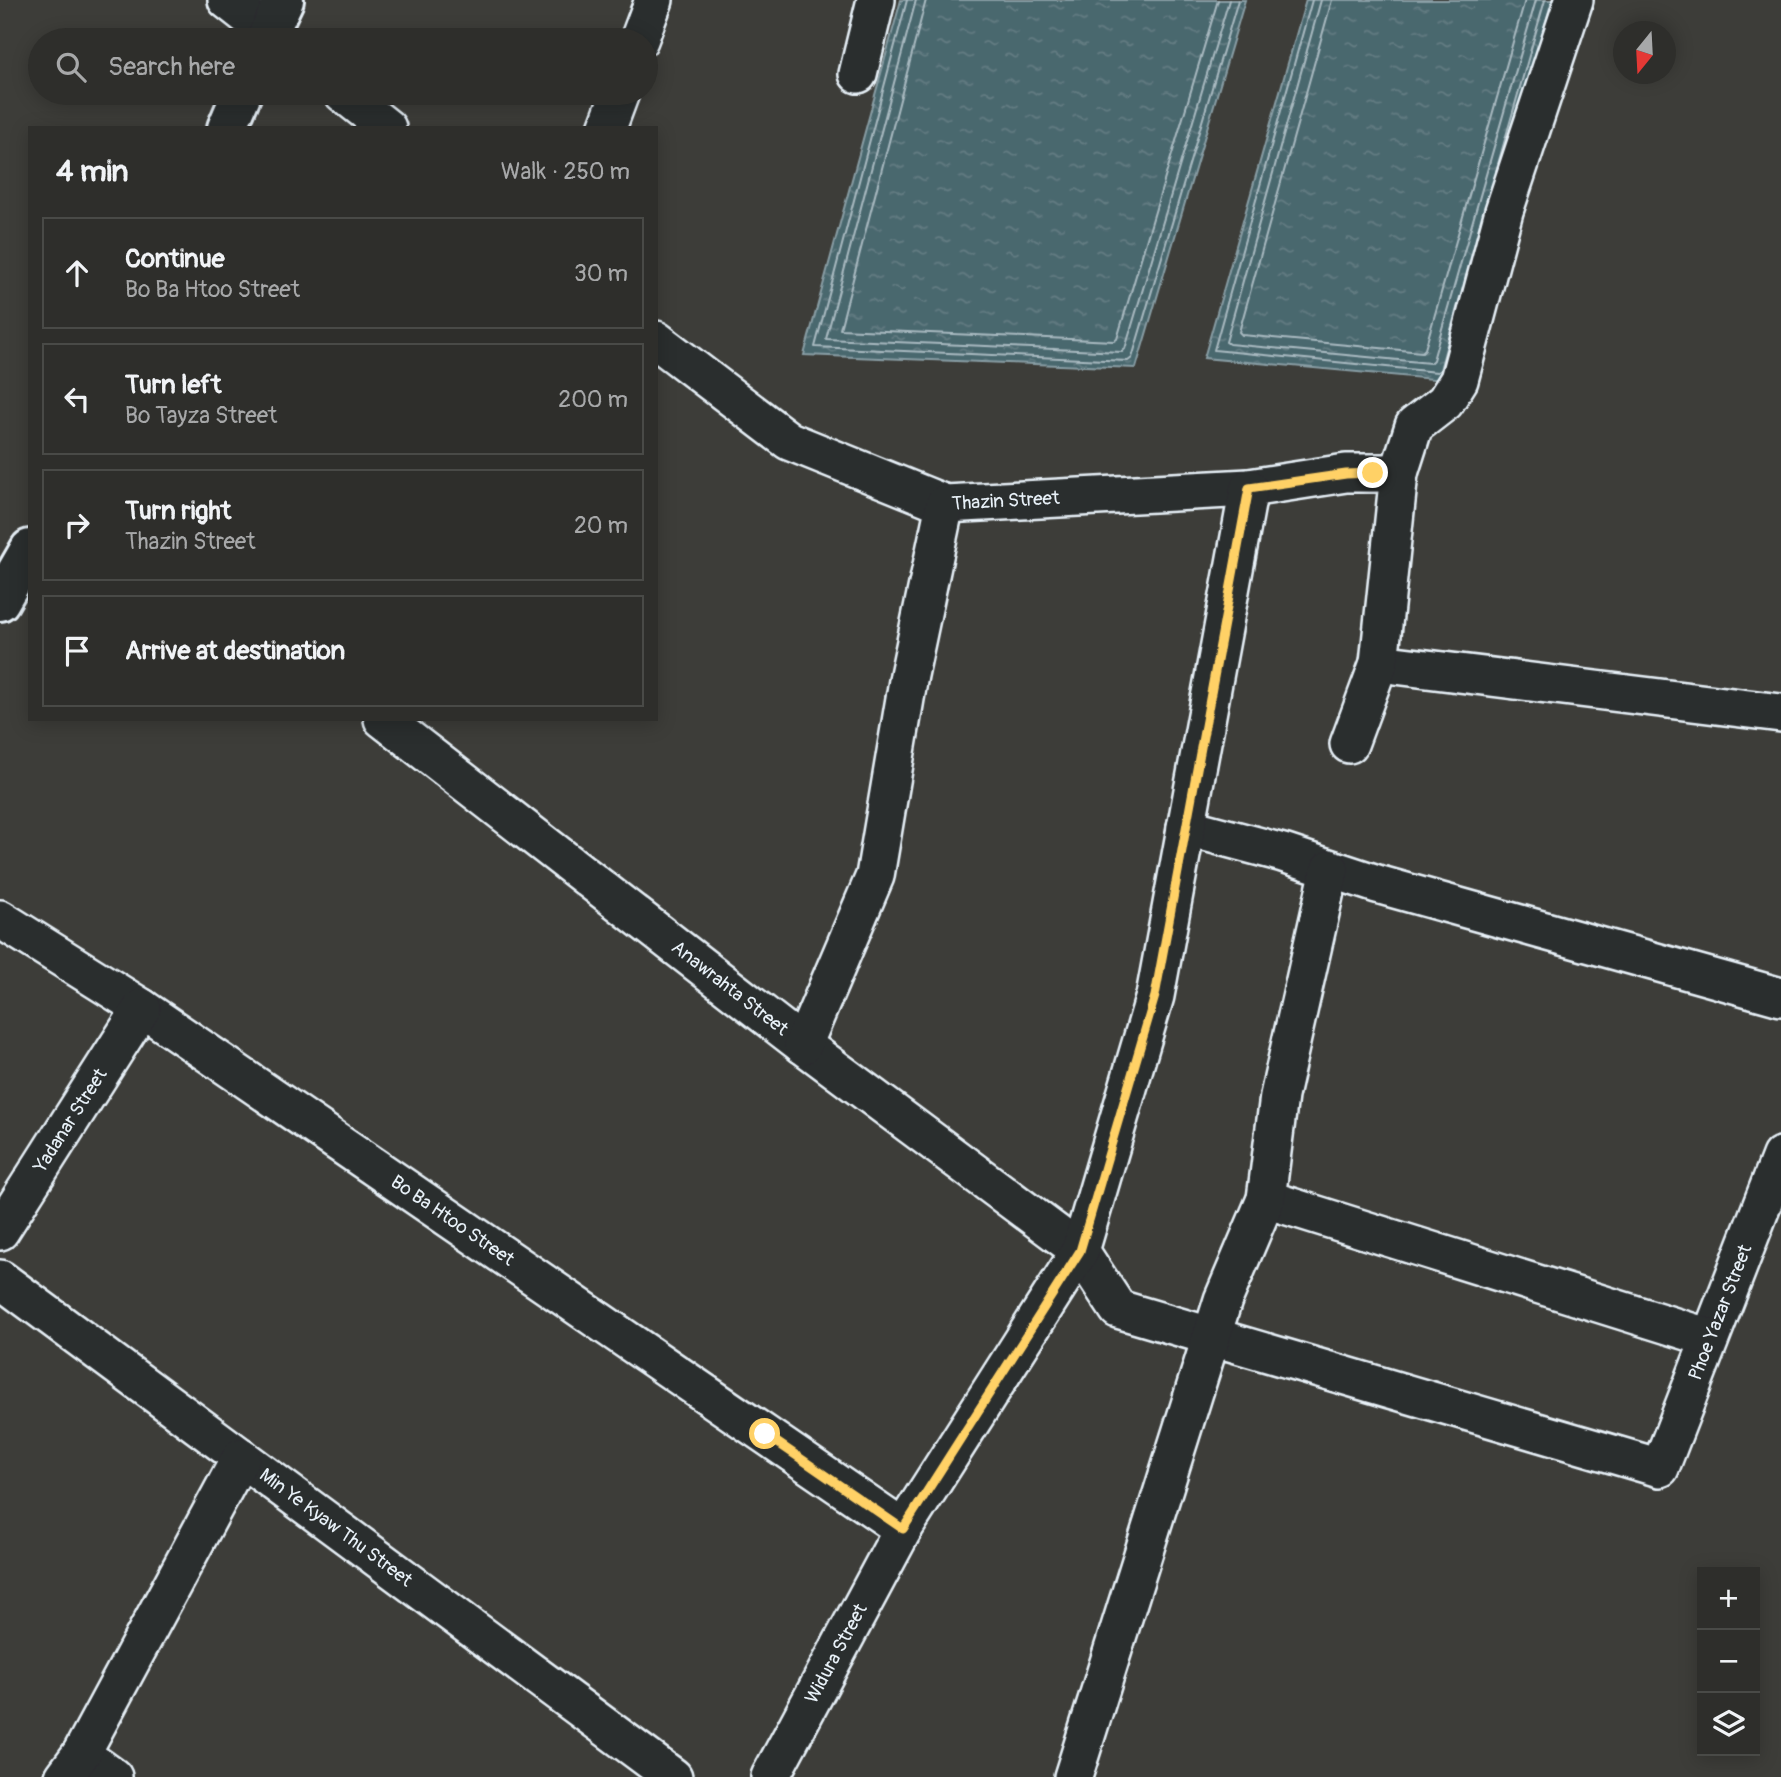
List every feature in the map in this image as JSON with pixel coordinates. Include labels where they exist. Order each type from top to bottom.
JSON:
[{"type":"street","points":[[227,0],[274,28]]},
{"type":"street","points":[[644,28],[654,0]]},
{"type":"street","points":[[858,74],[876,0]]},
{"type":"street","points":[[1349,744],[1379,663],[1399,473],[1414,426],[1444,402],[1460,380],[1504,211],[1574,0]]},
{"type":"street","points":[[228,126],[237,105]]},
{"type":"street","points":[[358,105],[384,126]]},
{"type":"street","points":[[608,126],[616,105]]},
{"type":"street","name":"Thazin Street","points":[[658,342],[789,440],[945,504],[1249,488],[1346,474],[1399,473]]},
{"type":"street","name":"Widura Street","points":[[770,1777],[903,1529],[1080,1251],[1155,996],[1249,488]]},
{"type":"street","points":[[803,1045],[875,876],[909,674],[945,504]]},
{"type":"street","points":[[0,601],[28,552]]},
{"type":"street","points":[[1379,663],[1781,713]]},
{"type":"street","name":"Anawrahta Street","points":[[386,721],[803,1045],[1080,1251]]},
{"type":"street","points":[[1186,827],[1377,884],[1781,997]]},
{"type":"street","points":[[1073,1777],[1223,1300],[1266,1199],[1279,1096],[1330,869]]},
{"type":"street","name":"Bo Ba Htoo Street","points":[[0,919],[142,1008],[903,1529]]},
{"type":"street","name":"Yadanar Street","points":[[0,1231],[142,1008]]},
{"type":"street","name":"Phoe Yazar Street","points":[[1211,1336],[1660,1468],[1781,1156]]},
{"type":"street","points":[[1266,1199],[1710,1338]]},
{"type":"street","points":[[1080,1251],[1118,1309],[1211,1336]]},
{"type":"street","name":"Min Ye Kyaw Thu Street","points":[[0,1279],[673,1777]]},
{"type":"street","points":[[113,1777],[72,1765],[241,1457]]},
{"type":"water","points":[[901,0],[1245,0],[1136,368],[804,355]]},
{"type":"water","points":[[1306,0],[1552,0],[1444,380],[1204,358]]},
{"type":"route","points":[[765,1434],[903,1529],[1080,1251],[1155,996],[1249,488],[1346,474],[1373,473]]}]
